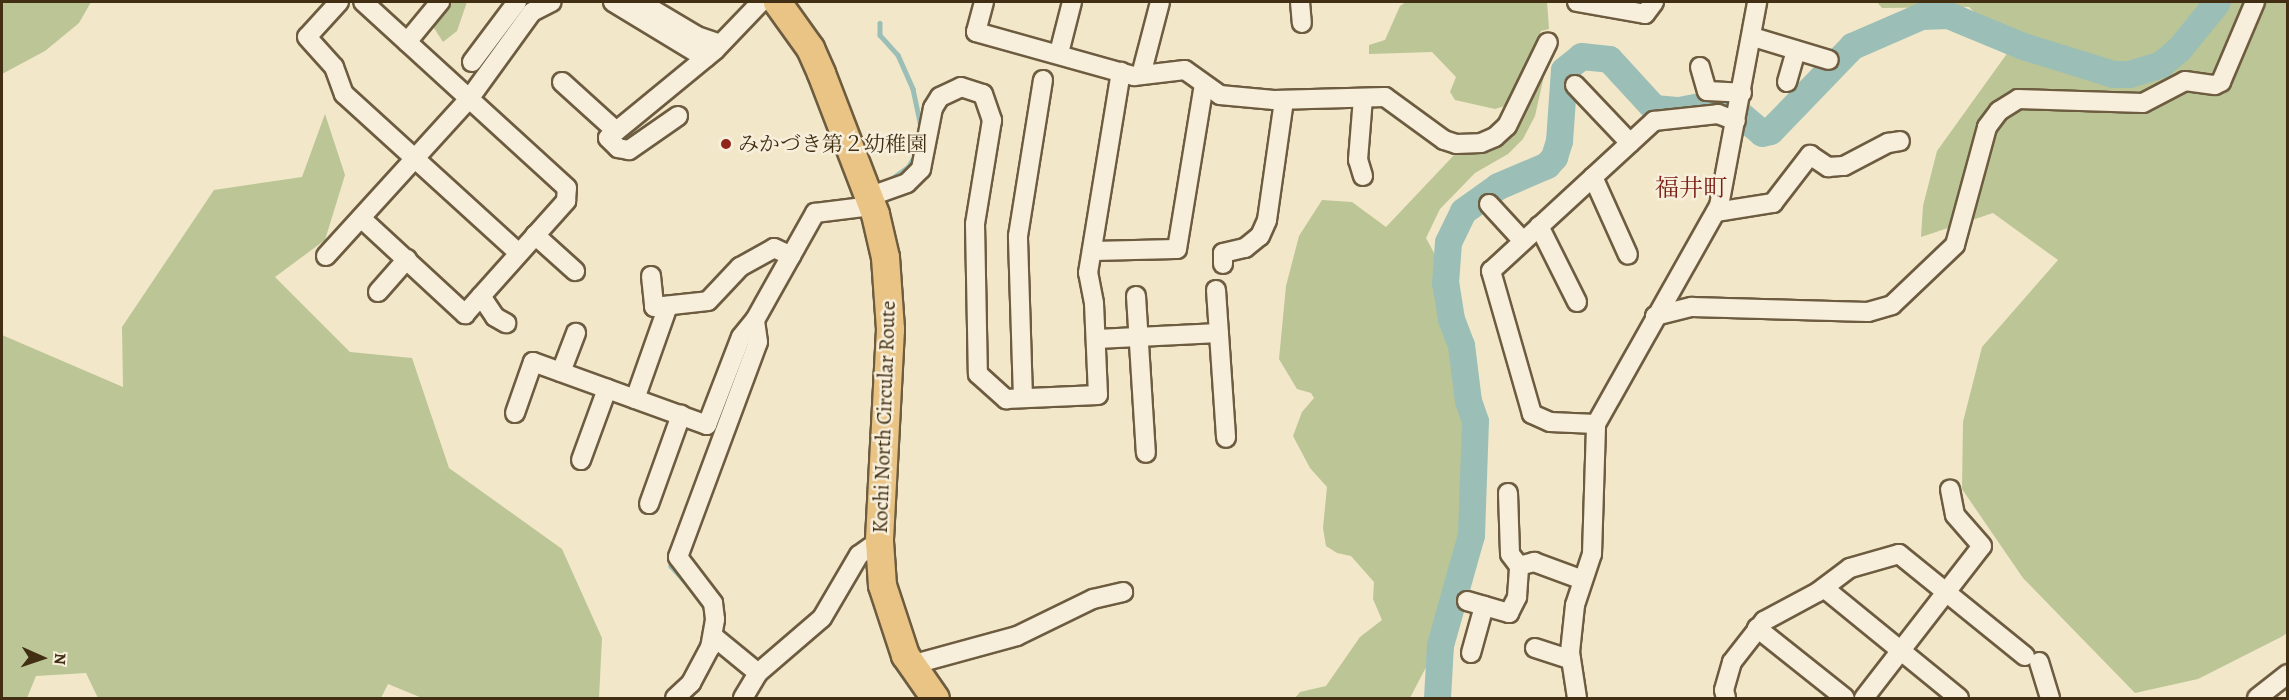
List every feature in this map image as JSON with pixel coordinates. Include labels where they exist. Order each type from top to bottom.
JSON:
[{"type":"main road","name":"Kochi North Circular Route","points":[[777,2],[810,48],[870,201],[890,295],[879,541],[882,585],[891,621],[911,665],[935,699]]},
{"type":"street","points":[[339,2],[307,37],[334,67],[344,94],[519,253]]},
{"type":"street","points":[[361,218],[465,314],[566,201],[567,188],[363,2]]},
{"type":"street","points":[[407,42],[440,2]]},
{"type":"street","points":[[472,62],[517,2]]},
{"type":"street","points":[[326,256],[470,99],[512,36],[532,12],[552,2]]},
{"type":"street","points":[[613,2],[705,58]]},
{"type":"street","points":[[640,2],[697,36],[720,44]]},
{"type":"street","points":[[678,116],[629,150],[618,148],[608,138],[705,58],[761,2]]},
{"type":"street","points":[[984,2],[976,33],[1059,53],[1121,72],[1142,75],[1185,70],[1220,95],[1284,100],[1385,97],[1444,140],[1456,144],[1481,143],[1495,137],[1507,126],[1548,42]]},
{"type":"street","points":[[1059,53],[1072,2]]},
{"type":"street","points":[[1142,75],[1160,2]]},
{"type":"street","points":[[1300,2],[1302,22]]},
{"type":"street","points":[[1577,2],[1645,14],[1654,2]]},
{"type":"street","points":[[1576,699],[1571,660],[1573,619],[1592,555],[1596,424],[1655,316],[1716,212],[1739,109],[1753,37],[1757,2]]},
{"type":"street","points":[[1655,316],[1692,307],[1868,312],[1892,305],[1955,245],[1987,127],[1999,111],[2018,99],[2143,103],[2185,81],[2215,85],[2221,82],[2254,2]]},
{"type":"street","points":[[1753,37],[1829,60]]},
{"type":"street","points":[[1787,82],[1796,50]]},
{"type":"street","points":[[1700,67],[1707,91],[1739,109]]},
{"type":"street","points":[[515,412],[533,362],[707,425],[741,337],[755,320],[814,213],[870,201],[907,183],[921,169],[933,108],[940,97],[961,87],[983,94],[992,120],[975,224],[978,374],[1006,399],[1098,395],[1097,339],[1088,273],[1121,72]]},
{"type":"street","points":[[1023,398],[1018,236],[1043,80]]},
{"type":"street","points":[[562,82],[616,131]]},
{"type":"street","points":[[1092,251],[1177,249],[1204,84]]},
{"type":"street","points":[[1575,84],[1630,143]]},
{"type":"street","points":[[1363,98],[1358,160],[1363,176]]},
{"type":"street","points":[[1223,264],[1223,253],[1245,248],[1260,236],[1267,220],[1284,100]]},
{"type":"street","points":[[1596,424],[1540,420],[1517,400],[1491,271],[1630,143],[1659,120],[1718,114],[1739,109]]},
{"type":"street","points":[[1716,212],[1773,203],[1810,155],[1828,167],[1844,166],[1888,143],[1900,141]]},
{"type":"street","points":[[1593,177],[1628,255]]},
{"type":"street","points":[[1489,204],[1523,241]]},
{"type":"street","points":[[1539,226],[1577,302]]},
{"type":"street","points":[[535,235],[574,271]]},
{"type":"street","points":[[651,276],[654,307],[708,301],[740,267],[774,248],[791,256]]},
{"type":"street","points":[[378,292],[407,260]]},
{"type":"street","points":[[1216,290],[1226,438]]},
{"type":"street","points":[[481,296],[495,317],[506,322]]},
{"type":"street","points":[[1136,296],[1146,453]]},
{"type":"street","points":[[635,399],[668,306]]},
{"type":"street","points":[[675,699],[691,683],[713,636],[713,603],[678,556],[758,342],[755,320]]},
{"type":"street","points":[[561,372],[576,333]]},
{"type":"street","points":[[1097,339],[1219,333]]},
{"type":"street","points":[[581,460],[607,389]]},
{"type":"street","points":[[649,504],[681,415]]},
{"type":"street","points":[[1864,699],[1982,546],[1955,515],[1950,489]]},
{"type":"street","points":[[1471,653],[1475,604],[1509,613],[1517,597],[1519,566],[1510,554],[1508,493]]},
{"type":"street","points":[[744,699],[758,673],[822,618],[859,555],[879,541]]},
{"type":"street","points":[[1726,699],[1724,690],[1732,662],[1757,628],[1824,588],[1850,568],[1899,554],[2032,659],[2050,699]]},
{"type":"street","points":[[1519,566],[1534,562],[1583,580]]},
{"type":"street","points":[[1824,588],[1959,699]]},
{"type":"street","points":[[911,665],[1017,636],[1093,599],[1123,592]]},
{"type":"street","points":[[1757,628],[1845,699]]},
{"type":"street","points":[[713,636],[758,673]]},
{"type":"street","points":[[1536,648],[1571,660]]},
{"type":"street","points":[[2257,699],[2288,674]]},
{"type":"green space","points":[[2,2],[91,2],[79,23],[45,51],[2,74]]},
{"type":"green space","points":[[439,2],[467,2],[457,31],[443,42],[434,28]]},
{"type":"green space","points":[[1406,2],[1547,2],[1549,29],[1541,31],[1512,104],[1495,109],[1455,100],[1450,92],[1456,77],[1432,52],[1369,54],[1369,45],[1385,40],[1400,6]]},
{"type":"green space","points":[[1877,2],[2287,2],[2288,632],[2283,636],[2198,679],[2135,693],[2023,578],[1962,489],[1963,422],[1982,347],[2058,260],[1993,213],[1921,237],[1923,206],[1937,151],[2011,48],[1969,7],[1882,8]]},
{"type":"green space","points":[[1540,67],[1544,76],[1535,116],[1523,139],[1508,154],[1475,173],[1440,209],[1426,238],[1440,264],[1440,324],[1458,354],[1468,419],[1470,484],[1468,535],[1437,646],[1410,698],[1295,698],[1300,692],[1326,686],[1360,637],[1382,620],[1373,599],[1374,582],[1351,556],[1337,553],[1326,546],[1323,528],[1327,487],[1310,468],[1293,436],[1302,412],[1314,398],[1311,393],[1297,389],[1279,359],[1286,286],[1299,236],[1322,200],[1352,202],[1386,227],[1456,153],[1497,146]]},
{"type":"green space","points":[[325,114],[345,175],[325,240],[275,277],[350,352],[412,358],[449,468],[562,549],[602,638],[599,698],[422,698],[388,684],[381,698],[98,698],[86,673],[36,676],[27,698],[2,698],[2,335],[123,387],[122,327],[214,190],[302,177]]},
{"type":"waterway","points":[[1437,698],[1440,645],[1471,535],[1475,421],[1468,401],[1461,345],[1451,319],[1445,283],[1448,242],[1463,211],[1498,186],[1547,165],[1554,157],[1559,141],[1564,70],[1581,56],[1609,59],[1654,108],[1679,110],[1720,102],[1729,105],[1762,133],[1770,131],[1852,46],[1921,16],[1948,15],[2023,46],[2113,74],[2129,74],[2161,64],[2179,49],[2217,2]]},
{"type":"waterway","points":[[880,23],[880,35],[898,55],[913,89],[921,126]]},
{"type":"waterway","points":[[888,181],[908,167],[917,152]]},
{"type":"waterway","points":[[672,557],[671,566],[691,588]]},
{"type":"place","name":"みかづき第２幼稚園","points":[[726,144]]},
{"type":"district","name":"福井町","points":[[1691,189]]}]
